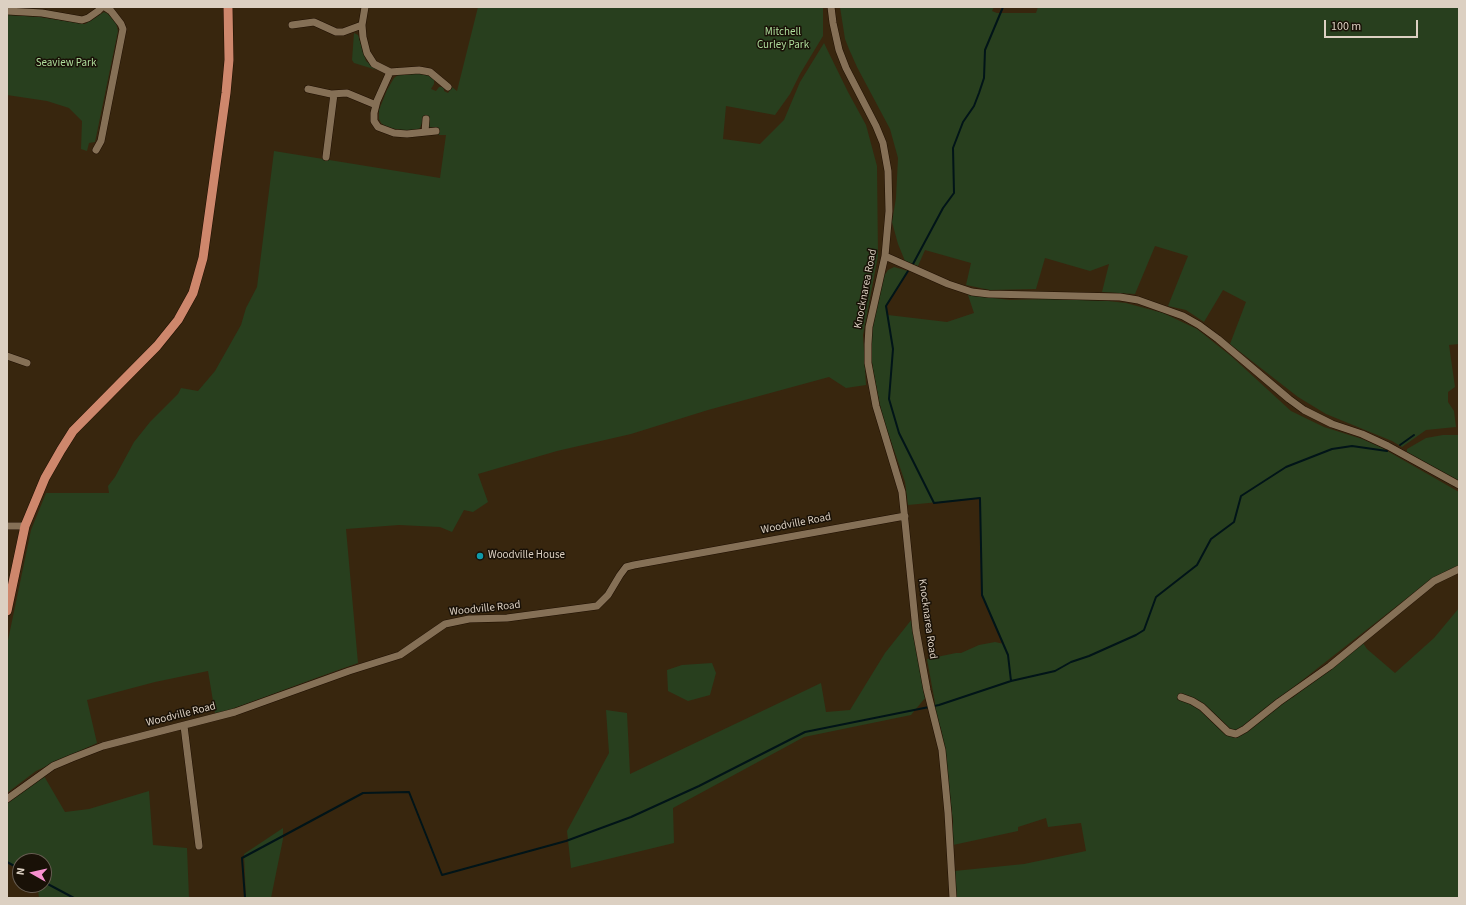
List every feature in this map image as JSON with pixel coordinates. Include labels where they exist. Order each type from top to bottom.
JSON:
[{"type":"main road","points":[[7,611],[25,526],[45,478],[73,432],[157,346],[178,320],[193,293],[203,258],[230,60],[228,7]]},
{"type":"street","points":[[7,11],[42,13],[82,20],[88,18],[102,7]]},
{"type":"street","points":[[96,150],[101,141],[123,29],[111,11],[105,7]]},
{"type":"street","points":[[364,7],[362,24],[363,38],[367,53],[374,64],[390,72],[419,70],[430,72],[448,86]]},
{"type":"street","name":"Knocknarea Road","points":[[831,7],[835,37],[842,59],[876,126],[883,143],[887,161],[889,204],[885,256],[869,327],[868,364],[876,406],[899,479],[905,516],[916,630],[942,750],[946,781],[953,898]]},
{"type":"street","points":[[292,25],[314,22],[336,32],[343,32],[362,24]]},
{"type":"street","points":[[390,72],[374,113],[374,121],[378,127],[394,133],[407,134],[436,131]]},
{"type":"street","points":[[436,87],[442,81]]},
{"type":"street","points":[[308,88],[334,94],[347,94],[376,105]]},
{"type":"street","points":[[326,157],[334,94]]},
{"type":"street","points":[[425,132],[426,119]]},
{"type":"street","points":[[319,145],[327,146]]},
{"type":"street","points":[[885,256],[948,284],[972,292],[989,294],[1120,297],[1138,300],[1183,316],[1199,325],[1218,339],[1304,410],[1332,424],[1362,434],[1388,446],[1459,486]]},
{"type":"street","points":[[7,356],[27,363]]},
{"type":"street","name":"Woodville Road","points":[[7,799],[38,776],[56,765],[104,746],[235,712],[349,671],[400,655],[445,624],[469,620],[507,618],[597,606],[608,595],[626,567],[905,516]]},
{"type":"street","points":[[7,526],[25,526]]},
{"type":"street","points":[[1181,697],[1202,707],[1228,732],[1236,734],[1245,729],[1279,702],[1330,666],[1434,581],[1459,569]]},
{"type":"street","points":[[184,726],[199,846]]},
{"type":"green space","name":"Mitchell Curley Park","points":[[478,7],[823,7],[823,36],[790,94],[775,115],[726,106],[723,139],[760,144],[784,120],[800,82],[824,43],[866,125],[877,166],[878,256],[863,335],[866,385],[846,388],[829,377],[708,410],[631,434],[557,451],[478,474],[488,502],[473,512],[464,510],[452,532],[440,527],[399,525],[346,529],[358,663],[224,712],[215,713],[208,671],[155,682],[87,700],[97,743],[36,771],[7,793],[7,645],[31,530],[46,493],[109,493],[108,486],[115,477],[134,442],[150,422],[178,394],[181,388],[198,391],[215,371],[241,325],[246,308],[257,287],[274,151],[440,178],[446,135],[439,135],[437,127],[429,127],[424,119],[419,130],[405,131],[386,127],[379,119],[379,110],[387,90],[394,78],[398,75],[420,72],[434,77],[434,84],[431,89],[436,91],[439,87],[443,87],[444,91],[448,93],[452,87],[457,91]]},
{"type":"green space","points":[[840,7],[994,7],[992,11],[997,13],[1036,13],[1038,7],[1459,7],[1459,344],[1449,345],[1455,387],[1448,392],[1448,402],[1454,411],[1456,427],[1426,430],[1402,447],[1392,441],[1326,414],[1298,397],[1230,344],[1246,302],[1223,290],[1204,322],[1186,310],[1168,306],[1188,256],[1155,246],[1135,294],[1102,292],[1109,264],[1090,271],[1045,258],[1036,289],[990,290],[966,285],[971,263],[925,250],[918,266],[905,261],[898,244],[892,222],[896,198],[898,158],[890,129],[857,67],[845,39]]},
{"type":"green space","name":"Seaview Park","points":[[104,12],[108,14],[116,23],[118,31],[95,142],[89,143],[87,151],[81,149],[82,121],[69,108],[47,101],[7,95],[7,15],[39,17],[85,24]]},
{"type":"green space","points":[[354,33],[358,35],[366,61],[377,70],[354,63],[352,60]]},
{"type":"green space","points":[[894,267],[908,271],[886,305],[888,315],[947,322],[974,313],[968,295],[1010,300],[1050,299],[1108,301],[1126,303],[1163,313],[1197,329],[1231,356],[1291,411],[1324,427],[1362,439],[1382,448],[1459,492],[1459,566],[1430,580],[1286,693],[1292,698],[1363,643],[1367,649],[1395,673],[1434,638],[1459,608],[1459,898],[955,898],[954,871],[1024,864],[1086,851],[1081,823],[1048,827],[1046,818],[1018,827],[1018,831],[953,845],[953,821],[942,733],[933,704],[935,703],[927,659],[961,653],[979,645],[995,642],[1004,644],[982,595],[980,498],[908,505],[905,482],[882,415],[871,354],[872,327],[884,276],[888,270]]},
{"type":"green space","points":[[1443,435],[1459,435],[1459,481],[1407,452],[1407,449],[1426,438]]},
{"type":"green space","points":[[912,619],[925,698],[911,715],[804,737],[673,808],[674,843],[571,868],[567,831],[609,753],[606,710],[627,713],[630,774],[821,683],[826,712],[850,710],[885,653]]},
{"type":"green space","points":[[712,663],[716,673],[710,695],[688,701],[668,691],[667,670],[682,665]]},
{"type":"green space","points":[[44,776],[65,812],[89,809],[149,791],[153,845],[187,848],[189,898],[39,898],[38,893],[52,893],[52,853],[12,853],[12,866],[7,861],[7,803]]},
{"type":"green space","points":[[283,828],[283,839],[271,898],[246,898],[244,854]]},
{"type":"waterway","points":[[913,264],[943,208],[954,193],[953,148],[963,122],[974,106],[979,93],[984,78],[985,50],[1003,7]]},
{"type":"waterway","points":[[908,271],[886,306],[893,349],[889,399],[899,433],[934,503],[980,498],[982,595],[1008,655],[1011,681]]},
{"type":"waterway","points":[[1400,445],[1414,435]]},
{"type":"waterway","points":[[245,898],[242,858],[363,793],[409,792],[442,875],[566,841],[631,817],[699,786],[805,732],[939,705],[1011,681],[1055,671],[1071,662],[1089,656],[1144,630],[1156,597],[1197,565],[1211,539],[1234,522],[1241,496],[1286,467],[1332,449],[1352,446],[1387,451]]},
{"type":"waterway","points":[[7,862],[12,865]]},
{"type":"waterway","points":[[52,886],[74,898]]},
{"type":"place","name":"Woodville House","points":[[480,556]]}]
